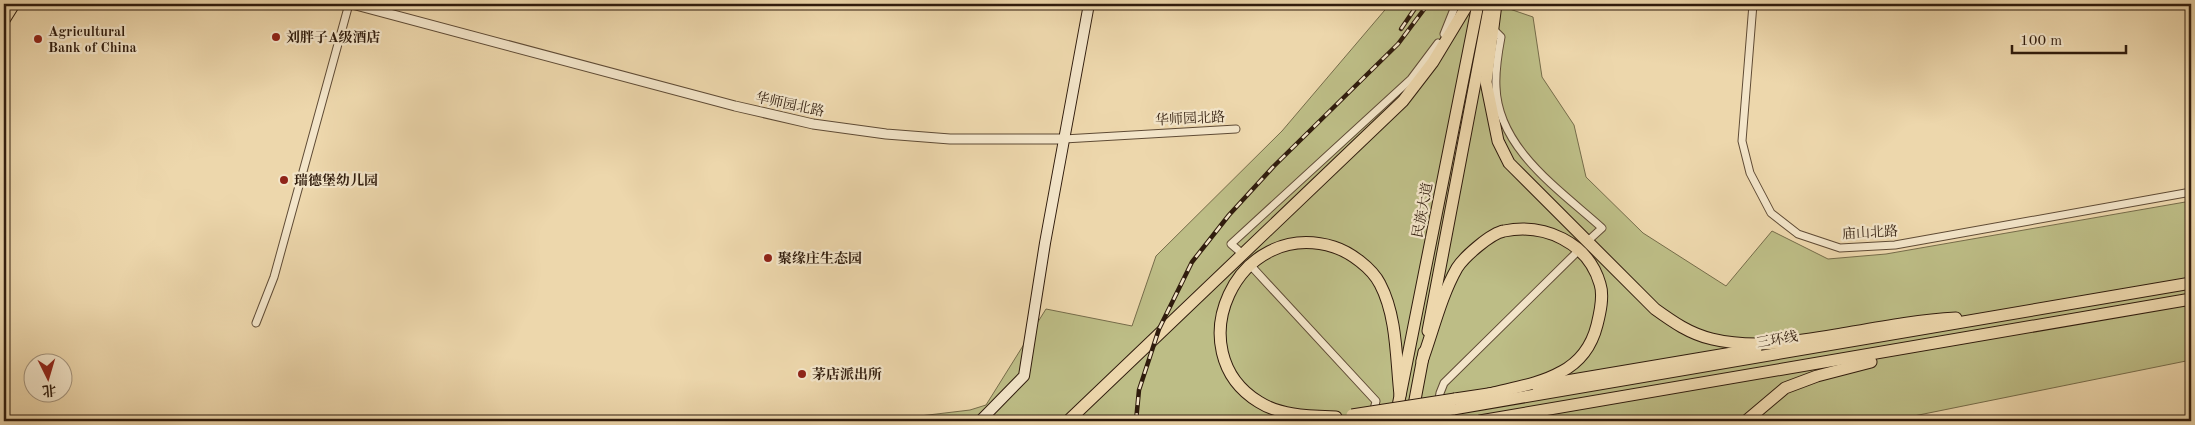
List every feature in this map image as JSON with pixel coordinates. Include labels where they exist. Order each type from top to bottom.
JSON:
[{"type":"main road","points":[[4,20],[14,4]]},
{"type":"main road","points":[[980,421],[1024,376],[1089,4]]},
{"type":"main road","points":[[1068,421],[1403,101],[1433,62],[1468,4]]},
{"type":"main road","name":"民族大道","points":[[1395,421],[1478,4]]},
{"type":"main road","name":"民族大道","points":[[1411,421],[1490,4]]},
{"type":"main road","points":[[1496,4],[1486,82],[1498,141],[1509,163],[1529,186],[1655,309],[1681,328],[1711,339],[1746,345],[1794,342]]},
{"type":"main road","points":[[1308,421],[1454,404],[1529,384],[1562,372],[1584,354],[1595,333],[1601,309],[1601,285],[1593,266],[1574,244],[1557,235],[1527,229],[1502,231],[1474,249],[1457,268],[1422,361]]},
{"type":"main road","points":[[1336,417],[1297,415],[1259,402],[1236,383],[1227,365],[1221,344],[1221,317],[1233,284],[1248,267],[1272,248],[1298,244],[1327,245],[1344,250],[1369,270],[1380,283],[1390,312],[1400,395]]},
{"type":"main road","name":"三环线","points":[[1367,421],[1454,404],[2018,314],[2191,283]]},
{"type":"main road","points":[[1480,421],[2191,299]]},
{"type":"main road","points":[[1489,394],[1925,320],[2018,314]]},
{"type":"main road","points":[[1746,421],[1785,388],[1817,376],[1936,344]]},
{"type":"street","name":"华师园北路","points":[[350,4],[735,106],[813,124],[886,134],[950,139],[1064,139],[1236,129]]},
{"type":"street","points":[[256,323],[274,278],[350,4]]},
{"type":"street","points":[[1238,250],[1231,244],[1411,79],[1426,61],[1446,31],[1456,4]]},
{"type":"street","name":"庙山北路","points":[[1753,4],[1742,141],[1750,173],[1771,213],[1798,234],[1840,248],[1895,245],[2191,192]]},
{"type":"street","points":[[1493,29],[1501,37],[1497,60],[1496,88],[1501,114],[1513,139],[1533,164],[1602,228],[1590,239]]},
{"type":"street","points":[[1435,421],[1440,393],[1444,383],[1575,254]]},
{"type":"street","points":[[1253,268],[1376,401],[1372,421]]},
{"type":"green space","points":[[1390,4],[1495,4],[1533,17],[1542,77],[1574,125],[1586,177],[1643,233],[1726,286],[1772,231],[1828,259],[1886,254],[2191,201],[2191,360],[1889,421],[878,421],[970,410],[986,405],[1046,309],[1132,326],[1156,256],[1282,131]]},
{"type":"railway","points":[[1401,29],[1418,4]]},
{"type":"railway","points":[[1136,421],[1139,390],[1159,329],[1192,262],[1229,215],[1274,166],[1398,44],[1428,4]]},
{"type":"place","name":"刘胖子A级酒店","points":[[276,37]]},
{"type":"place","name":"Agricultural Bank of China","points":[[38,39]]},
{"type":"place","name":"瑞德堡幼儿园","points":[[284,180]]},
{"type":"place","name":"聚缘庄生态园","points":[[768,258]]},
{"type":"place","name":"茅店派出所","points":[[802,374]]}]
